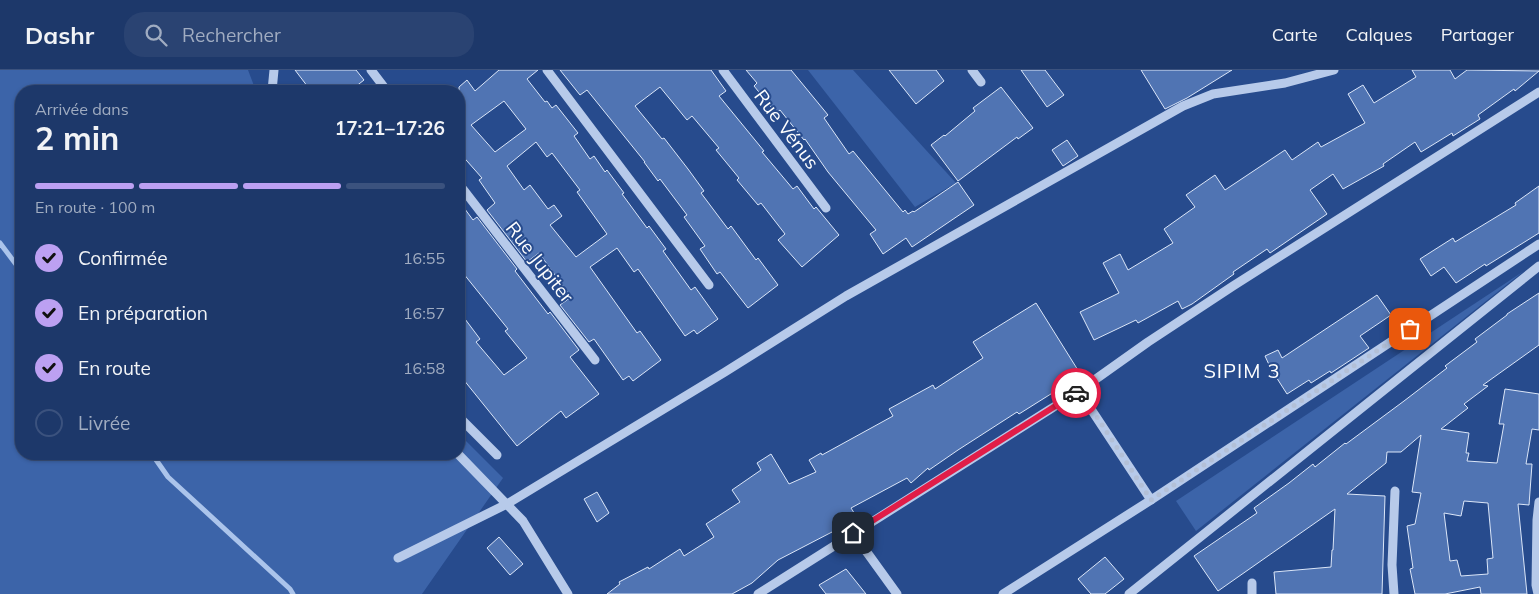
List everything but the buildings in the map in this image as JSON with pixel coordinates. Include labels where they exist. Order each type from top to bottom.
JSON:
[{"type":"street","points":[[273,85],[274,70]]},
{"type":"street","points":[[371,70],[382,85]]},
{"type":"street","points":[[547,70],[709,285]]},
{"type":"street","name":"Rue Vénus","points":[[723,70],[826,208]]},
{"type":"street","points":[[972,70],[981,82]]},
{"type":"street","points":[[398,558],[507,504],[846,296],[1182,106],[1213,94],[1284,83],[1334,70]]},
{"type":"street","points":[[758,594],[1080,391],[1148,342],[1539,92]]},
{"type":"street","name":"Rue Jupiter","points":[[465,192],[595,360]]},
{"type":"street","points":[[1003,594],[1151,500],[1539,244]]},
{"type":"street","points":[[1129,594],[1539,266]]},
{"type":"street","points":[[1080,391],[1151,500]]},
{"type":"street","points":[[465,423],[497,455]]},
{"type":"street","points":[[464,460],[523,521],[568,594]]},
{"type":"street","points":[[1394,594],[1392,566],[1395,491]]},
{"type":"street","points":[[1538,594],[1536,585],[1539,502]]},
{"type":"street","points":[[853,533],[897,594]]},
{"type":"street","points":[[1252,583],[1252,594]]},
{"type":"shaded area","points":[[0,70],[248,70],[254,85],[15,85],[15,460],[465,460],[465,440],[503,478],[422,594],[0,594]]},
{"type":"shaded area","points":[[808,70],[853,70],[956,183],[915,207]]},
{"type":"shaded area","points":[[1524,271],[1196,531],[1176,501]]},
{"type":"waterway","points":[[0,243],[15,263]]},
{"type":"waterway","points":[[156,460],[168,477],[290,589],[293,594]]},
{"type":"way so far","points":[[1076,393],[1080,391],[1151,500],[1410,329]]},
{"type":"district","name":"SIPIM 3","points":[[1242,371]]},
{"type":"route","points":[[853,533],[1076,393]]}]
